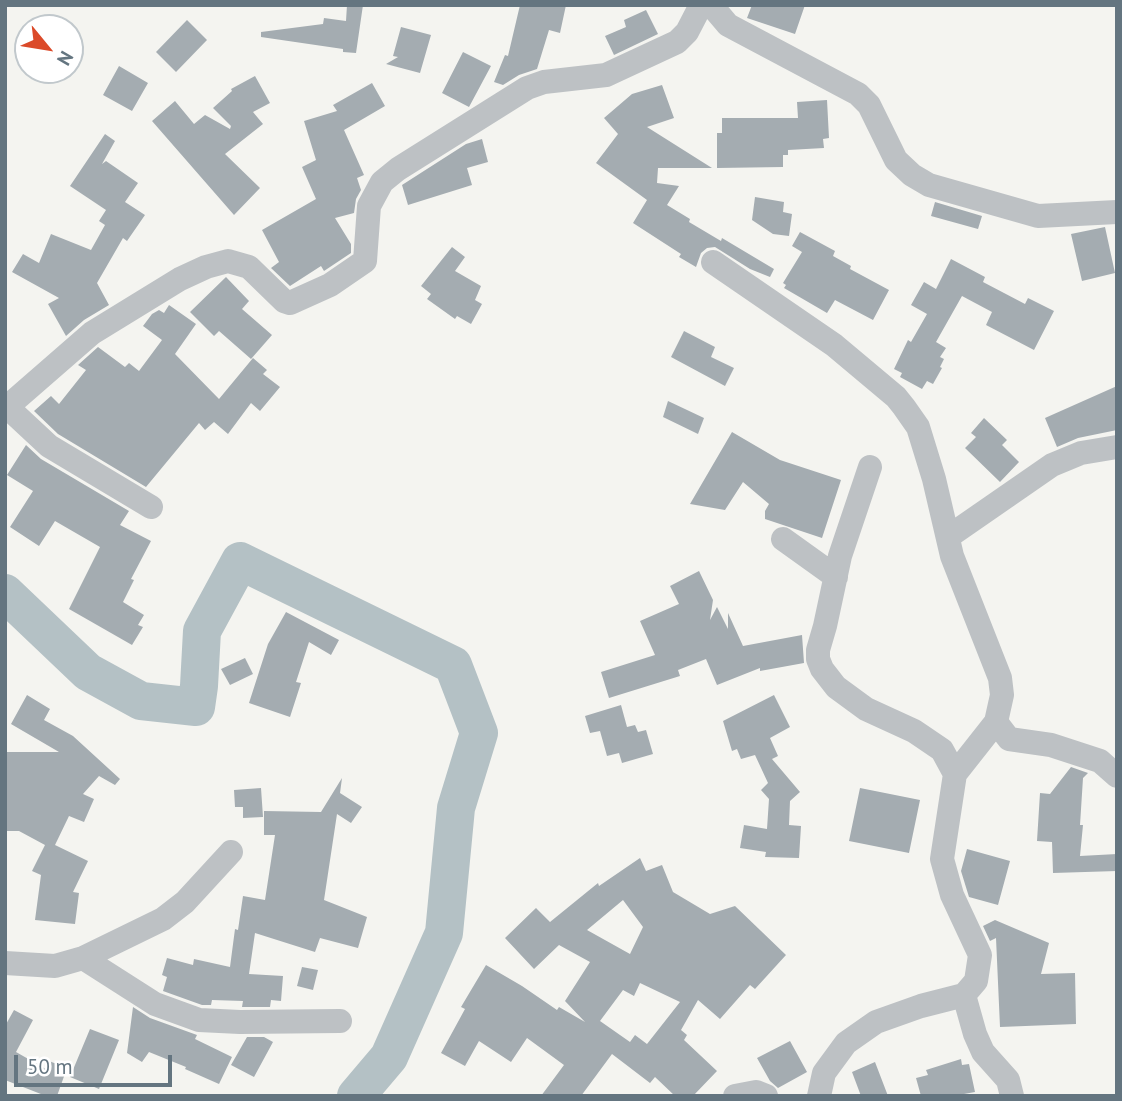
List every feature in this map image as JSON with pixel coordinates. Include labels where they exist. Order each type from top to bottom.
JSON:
[{"type":"street","points":[[151,507],[49,446],[6,406],[92,333],[148,298],[206,267],[228,261],[249,267],[284,301],[290,303],[330,285],[365,261],[369,206],[382,182],[398,169],[527,88],[544,82],[606,75],[677,43],[687,33],[701,5]]},
{"type":"street","points":[[711,5],[728,25],[858,94],[869,105],[896,160],[929,185],[1038,216],[1117,212]]},
{"type":"street","points":[[713,262],[834,345],[896,397],[918,427],[934,479],[952,556],[1000,678],[1002,695],[996,722],[955,774],[942,859],[952,895],[980,955],[976,981],[964,995],[921,1006],[876,1023],[846,1043],[824,1073],[819,1096]]},
{"type":"street","points":[[948,537],[1052,465],[1081,453],[1117,447]]},
{"type":"street","points":[[870,467],[840,556],[818,659],[836,687],[866,709],[914,731],[942,750],[955,774]]},
{"type":"street","points":[[783,539],[836,577]]},
{"type":"street","points":[[996,722],[1009,739],[1051,745],[1100,761],[1117,776]]},
{"type":"street","points":[[5,963],[55,965],[83,958],[169,915],[186,902],[231,852]]},
{"type":"street","points":[[83,958],[155,1004],[199,1020],[340,1021]]},
{"type":"street","points":[[964,995],[975,1034],[984,1052],[1008,1080],[1012,1096]]},
{"type":"street","points":[[735,1096],[756,1092],[766,1096]]},
{"type":"building","points":[[347,5],[363,5],[356,53],[261,37],[261,32],[323,24],[324,18],[346,21]]},
{"type":"building","points":[[520,5],[566,5],[560,33],[549,30],[537,69],[519,75],[503,85],[494,82],[505,55],[508,56]]},
{"type":"building","points":[[752,5],[805,5],[795,34],[747,18]]},
{"type":"building","points":[[646,10],[658,34],[614,55],[605,36],[626,27],[624,20]]},
{"type":"building","points":[[187,20],[207,40],[176,72],[156,52]]},
{"type":"building","points":[[401,27],[431,35],[420,73],[386,64],[398,57],[393,56]]},
{"type":"building","points":[[463,52],[491,66],[469,107],[442,93]]},
{"type":"building","points":[[119,66],[148,83],[132,111],[103,95]]},
{"type":"building","points":[[255,76],[270,103],[253,112],[263,124],[225,154],[260,188],[234,215],[152,121],[175,101],[194,124],[205,115],[230,129],[231,126],[213,108],[232,91],[231,89]]},
{"type":"building","points":[[372,83],[385,106],[344,130],[364,175],[357,178],[361,190],[356,199],[354,213],[335,218],[351,244],[351,253],[324,271],[321,266],[290,286],[271,268],[279,262],[262,230],[316,199],[302,167],[316,160],[304,121],[337,111],[333,105]]},
{"type":"building","points":[[662,85],[674,118],[647,127],[712,168],[658,168],[657,183],[679,186],[667,205],[690,219],[689,222],[774,269],[770,277],[750,269],[715,247],[707,248],[701,253],[696,267],[679,257],[681,254],[633,223],[647,200],[596,163],[618,134],[604,118],[632,94]]},
{"type":"building","points":[[827,100],[829,138],[823,139],[824,148],[788,150],[788,155],[783,155],[783,167],[717,168],[717,133],[722,133],[722,118],[798,118],[797,102]]},
{"type":"building","points":[[105,134],[115,141],[102,164],[106,161],[138,183],[125,202],[145,215],[127,241],[123,238],[97,283],[109,305],[84,320],[66,336],[48,304],[59,298],[12,272],[23,254],[39,263],[51,234],[91,250],[105,225],[99,221],[106,210],[70,186]]},
{"type":"building","points":[[482,139],[488,162],[467,168],[472,185],[408,205],[402,185],[466,144]]},
{"type":"building","points":[[755,197],[784,202],[783,212],[792,214],[789,236],[773,234],[752,220]]},
{"type":"building","points":[[935,202],[982,216],[978,229],[931,216]]},
{"type":"building","points":[[1105,227],[1115,273],[1082,281],[1071,234]]},
{"type":"building","points":[[800,232],[835,251],[833,256],[851,266],[850,269],[889,290],[873,320],[835,300],[827,313],[784,288],[786,285],[783,283],[802,252],[792,246]]},
{"type":"building","points":[[452,247],[465,257],[455,271],[481,286],[475,300],[482,304],[471,324],[457,316],[455,319],[427,299],[431,294],[421,286]]},
{"type":"building","points":[[951,259],[985,277],[983,282],[1025,304],[1028,298],[1054,311],[1034,350],[986,325],[992,312],[962,296],[936,342],[946,348],[940,357],[944,359],[940,367],[942,368],[933,384],[927,381],[922,389],[900,377],[902,373],[894,369],[908,340],[911,342],[927,314],[911,305],[924,282],[936,289]]},
{"type":"building","points":[[226,277],[249,301],[242,309],[272,335],[251,359],[219,331],[214,336],[190,312]]},
{"type":"building","points":[[169,305],[196,324],[175,354],[219,399],[253,358],[267,370],[263,374],[280,387],[260,411],[251,403],[228,434],[214,422],[205,430],[199,423],[146,487],[58,434],[34,411],[51,396],[59,404],[86,370],[78,365],[98,347],[125,367],[129,363],[139,371],[162,340],[143,326],[152,314],[159,310],[164,313]]},
{"type":"building","points":[[684,331],[715,347],[711,357],[734,368],[725,386],[671,357]]},
{"type":"building","points":[[1117,386],[1117,430],[1078,438],[1057,447],[1045,418]]},
{"type":"building","points":[[668,401],[704,418],[698,434],[663,417]]},
{"type":"building","points":[[984,418],[1007,440],[1002,445],[1019,462],[1000,482],[965,448],[976,437],[971,433]]},
{"type":"building","points":[[732,432],[780,460],[841,480],[822,538],[765,519],[769,504],[743,482],[725,510],[690,504]]},
{"type":"building","points":[[26,445],[41,459],[129,511],[120,525],[151,541],[131,579],[134,580],[123,602],[144,615],[138,625],[143,627],[132,645],[69,609],[100,547],[55,521],[39,546],[10,527],[33,491],[7,475]]},
{"type":"building","points":[[699,571],[713,600],[710,620],[717,607],[728,629],[728,613],[743,646],[802,635],[804,663],[760,671],[760,668],[717,685],[706,659],[678,670],[680,676],[609,698],[601,672],[655,655],[640,621],[679,604],[670,586]]},
{"type":"building","points":[[286,612],[339,640],[331,655],[309,642],[296,682],[301,683],[290,717],[249,703],[268,644]]},
{"type":"building","points":[[245,658],[253,674],[230,685],[221,669]]},
{"type":"building","points":[[27,695],[50,709],[44,720],[73,736],[120,779],[115,785],[99,776],[83,794],[94,799],[84,822],[69,816],[55,845],[88,861],[73,892],[79,893],[75,924],[35,920],[41,875],[32,871],[45,845],[19,831],[5,831],[7,752],[59,752],[11,724]]},
{"type":"building","points":[[774,695],[790,727],[770,738],[778,756],[772,759],[800,792],[790,801],[789,825],[801,826],[799,858],[765,857],[766,852],[740,848],[744,825],[767,829],[769,799],[761,790],[768,783],[755,755],[741,759],[737,749],[732,751],[723,721]]},
{"type":"building","points":[[621,705],[627,727],[635,725],[638,732],[646,730],[653,754],[622,763],[619,753],[607,756],[600,731],[590,733],[585,716]]},
{"type":"building","points":[[1071,767],[1088,773],[1083,778],[1080,856],[1117,854],[1117,871],[1053,873],[1052,842],[1037,841],[1040,793],[1050,794]]},
{"type":"building","points":[[342,778],[340,793],[362,807],[351,823],[337,814],[324,900],[367,917],[358,948],[320,938],[315,952],[255,933],[249,974],[283,976],[281,1001],[271,1000],[270,1007],[242,1007],[243,1001],[212,1000],[211,1005],[202,1005],[163,991],[167,977],[162,975],[167,958],[193,965],[194,959],[230,967],[243,896],[265,900],[275,835],[264,835],[264,811],[321,812]]},
{"type":"building","points":[[261,788],[263,817],[243,818],[243,807],[235,807],[234,790]]},
{"type":"building","points":[[860,788],[920,800],[909,853],[849,841]]},
{"type":"building","points":[[967,849],[1010,861],[998,905],[969,897],[961,871]]},
{"type":"building","points":[[640,858],[646,871],[662,865],[673,892],[710,914],[735,906],[786,955],[755,989],[750,985],[720,1019],[698,1000],[681,1030],[687,1035],[684,1040],[717,1071],[693,1096],[675,1096],[655,1077],[650,1083],[612,1054],[581,1096],[541,1096],[564,1065],[527,1038],[511,1062],[479,1041],[465,1066],[441,1053],[465,1009],[461,1007],[486,965],[557,1010],[559,1007],[585,1022],[565,1001],[590,962],[559,945],[534,969],[505,938],[536,908],[550,922],[598,883],[599,886]],"holes":[[[623,900],[643,927],[630,954],[587,930]],[[640,983],[680,1002],[647,1044],[635,1035],[630,1042],[600,1021],[623,990],[634,996]]]},
{"type":"building","points":[[995,920],[1049,943],[1041,974],[1075,973],[1076,1024],[1000,1027],[996,938],[990,941],[983,926]]},
{"type":"building","points":[[302,967],[318,970],[313,990],[297,986]]},
{"type":"building","points":[[133,1007],[150,1018],[197,1035],[195,1039],[232,1057],[219,1084],[149,1052],[142,1062],[127,1053]]},
{"type":"building","points":[[14,1010],[33,1020],[16,1052],[46,1069],[49,1061],[67,1068],[57,1096],[46,1096],[5,1080],[5,1026]]},
{"type":"building","points":[[90,1029],[119,1040],[99,1089],[70,1077]]},
{"type":"building","points":[[247,1037],[264,1037],[273,1042],[254,1077],[231,1065]]},
{"type":"building","points":[[790,1041],[807,1072],[778,1088],[770,1081],[757,1058]]},
{"type":"building","points":[[961,1059],[962,1065],[969,1064],[975,1092],[953,1096],[921,1096],[916,1078],[928,1075],[926,1070]]},
{"type":"building","points":[[875,1062],[888,1096],[861,1096],[852,1072]]},
{"type":"waterway","points":[[5,593],[88,672],[141,701],[196,707],[202,631],[240,561],[453,665],[479,733],[456,808],[444,933],[389,1057],[356,1096]]}]
